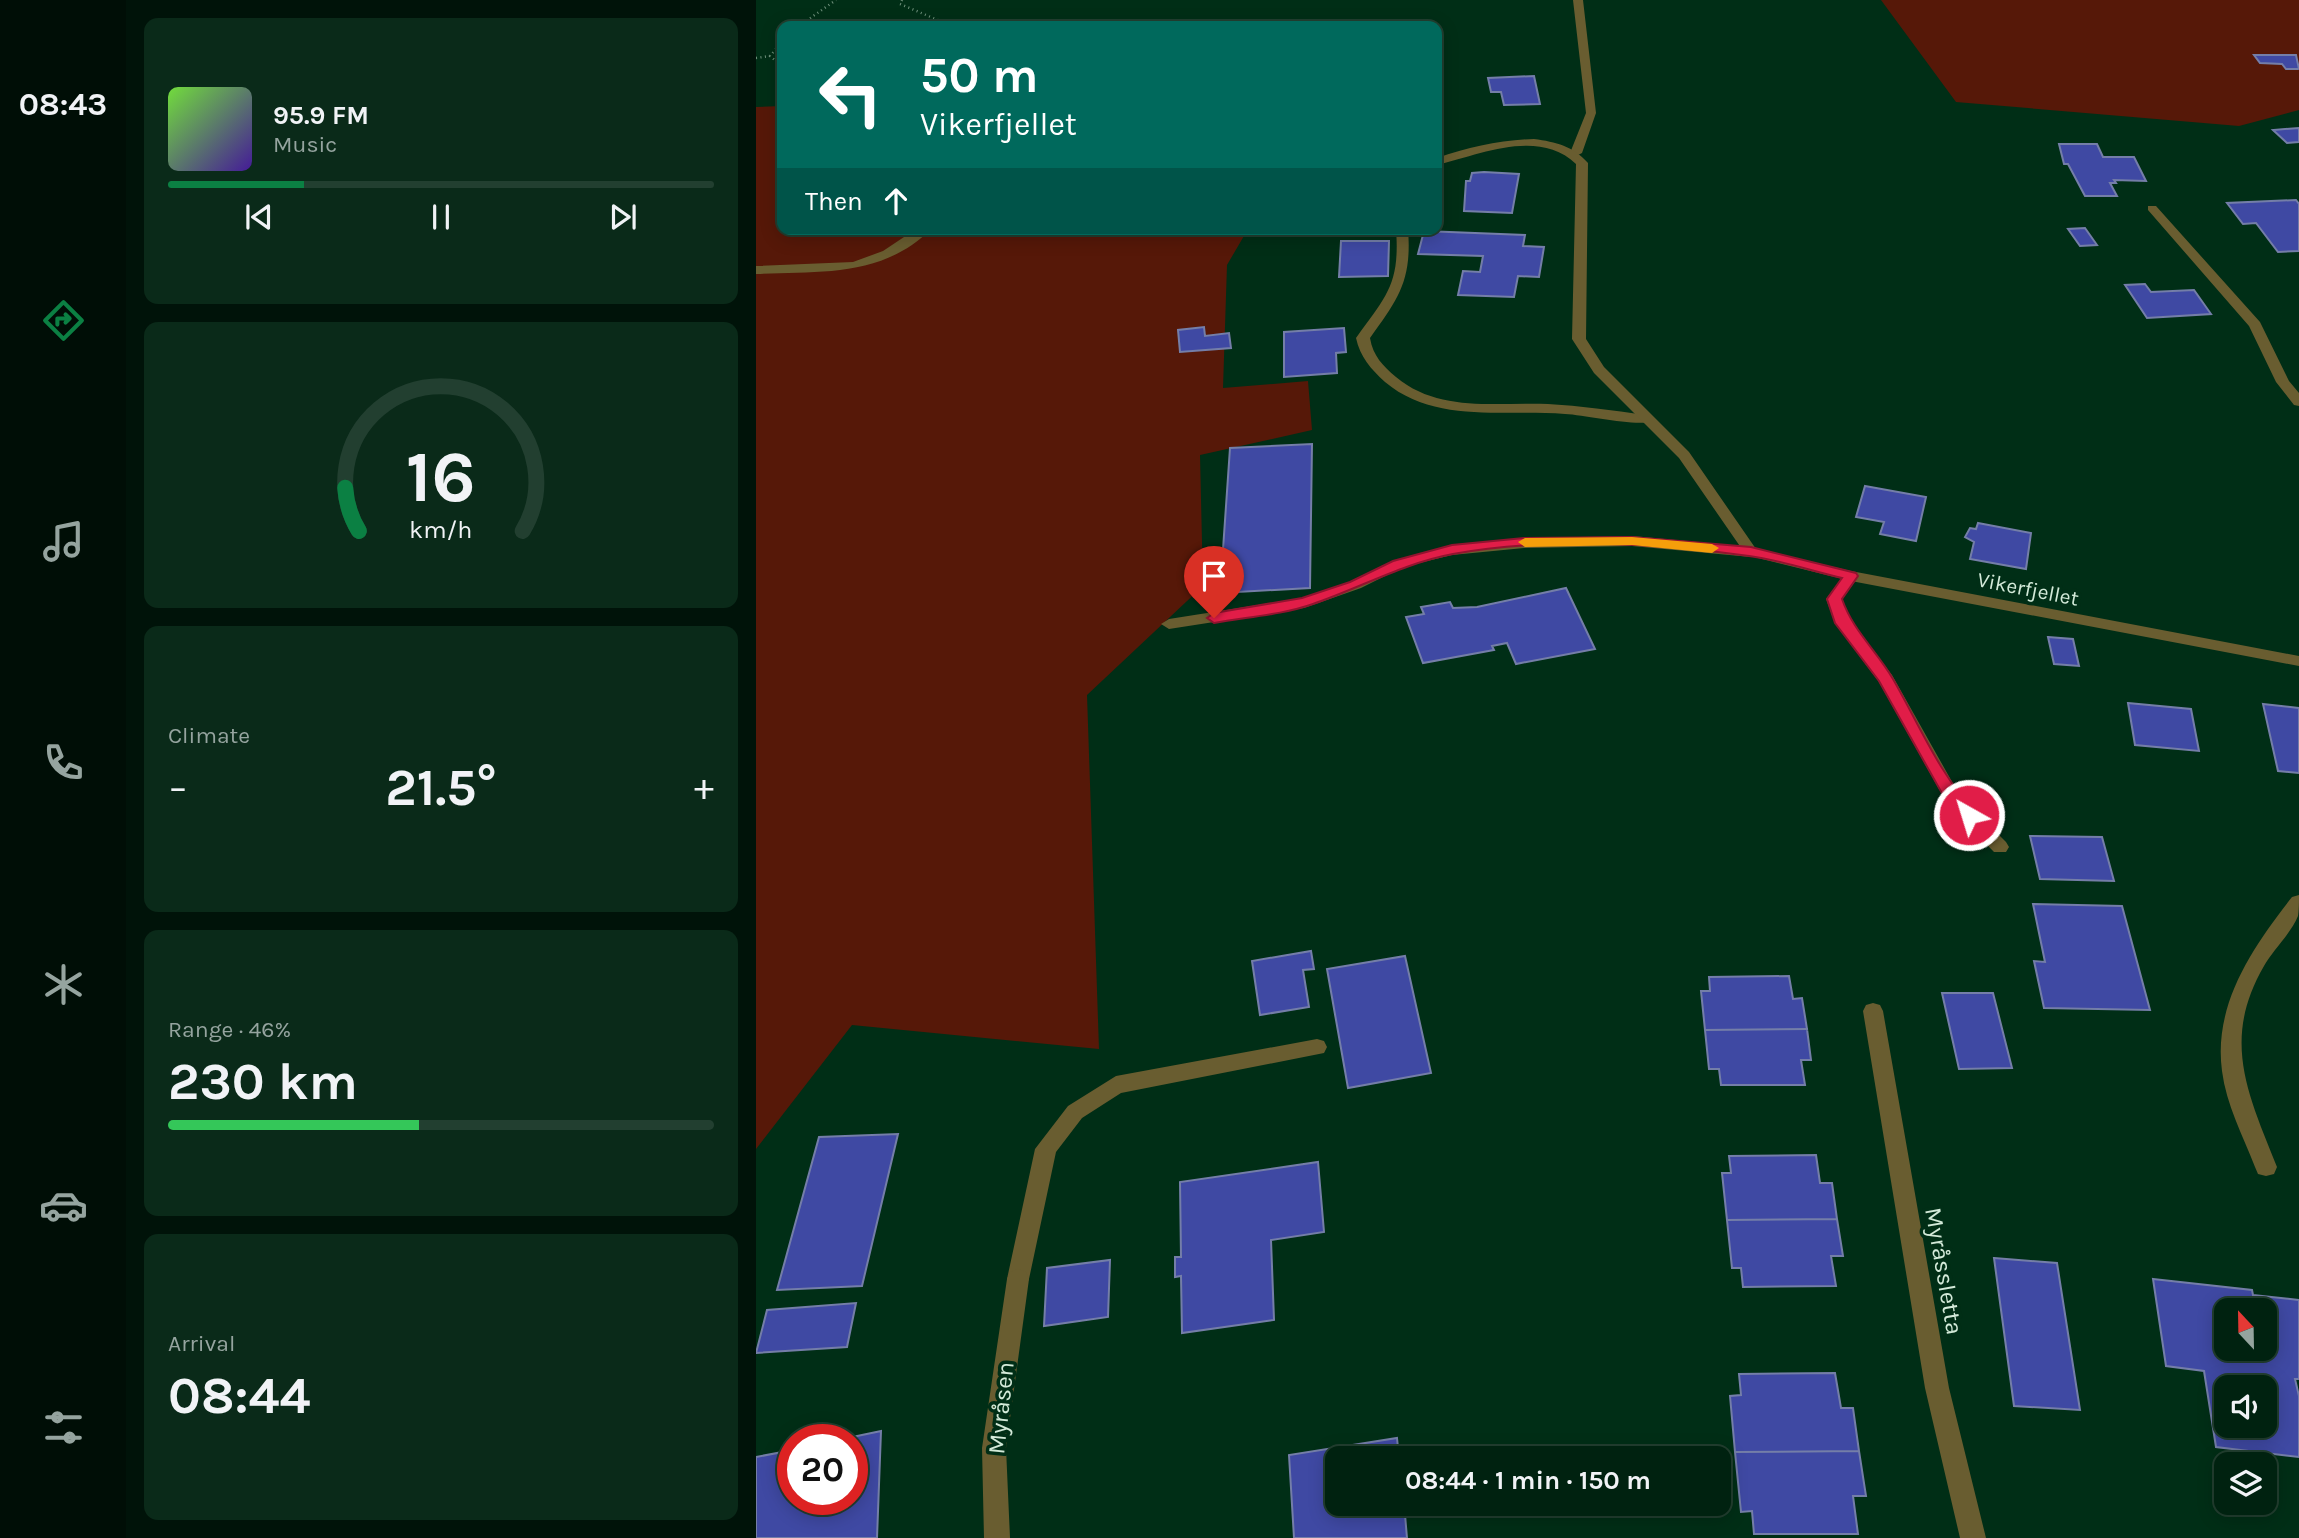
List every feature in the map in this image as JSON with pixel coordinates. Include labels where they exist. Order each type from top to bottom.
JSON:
[{"type":"street","points":[[1576,153],[1591,113],[1578,0]]},
{"type":"street","points":[[1442,159],[1521,143],[1553,145],[1576,153],[1582,163],[1579,339],[1598,370],[1684,455],[1751,552]]},
{"type":"street","points":[[2152,208],[2255,325],[2283,382],[2299,402]]},
{"type":"street","points":[[756,270],[855,266],[887,254],[917,235]]},
{"type":"street","points":[[1402,235],[1405,265],[1398,289],[1363,338],[1366,356],[1399,389],[1448,408],[1480,411],[1534,408],[1645,419]]},
{"type":"street","name":"Vikerfjellet","points":[[1169,624],[1304,603],[1355,585],[1398,564],[1452,550],[1524,542],[1632,541],[1751,552],[1851,576],[2299,661]]},
{"type":"street","points":[[1851,576],[1834,599],[1843,623],[1886,679],[1954,800],[2000,847]]},
{"type":"street","points":[[2266,1167],[2232,1072],[2230,1022],[2247,977],[2299,902]]},
{"type":"street","name":"Myråssletta","points":[[1873,1011],[1937,1388],[1972,1538]]},
{"type":"street","name":"Myråsen","points":[[997,1538],[994,1448],[1018,1279],[1046,1149],[1075,1112],[1116,1085],[1317,1047]]},
{"type":"path","points":[[806,21],[836,0]]},
{"type":"path","points":[[902,0],[900,4],[940,21]]},
{"type":"path","points":[[756,58],[770,56],[777,48]]},
{"type":"path","points":[[770,56],[777,61]]},
{"type":"shaded area","points":[[1881,0],[2299,0],[2299,110],[2239,126],[1956,102]]},
{"type":"shaded area","points":[[777,106],[777,235],[1244,235],[1227,265],[1223,388],[1308,381],[1312,430],[1200,455],[1203,586],[1087,695],[1099,1049],[852,1025],[756,1149],[756,107]]},
{"type":"building","points":[[2254,55],[2296,55],[2299,69],[2286,69],[2282,64],[2260,63]]},
{"type":"building","points":[[1534,76],[1540,104],[1504,105],[1501,92],[1491,92],[1488,78]]},
{"type":"building","points":[[2299,128],[2299,142],[2287,143],[2273,130]]},
{"type":"building","points":[[2059,144],[2097,144],[2103,157],[2134,157],[2146,181],[2114,180],[2116,183],[2110,183],[2117,196],[2085,196],[2068,164],[2064,164]]},
{"type":"building","points":[[1472,173],[1519,174],[1512,213],[1464,211],[1466,181],[1470,181]]},
{"type":"building","points":[[2296,200],[2299,204],[2299,251],[2278,252],[2256,223],[2243,224],[2227,203]]},
{"type":"building","points":[[2085,228],[2097,245],[2080,246],[2068,229]]},
{"type":"building","points":[[1442,232],[1525,235],[1523,246],[1544,247],[1539,277],[1518,276],[1514,297],[1458,295],[1463,271],[1480,272],[1483,256],[1418,254],[1423,235],[1442,235]]},
{"type":"building","points":[[1341,241],[1389,241],[1388,276],[1339,277]]},
{"type":"building","points":[[2145,284],[2151,292],[2194,290],[2211,314],[2147,318],[2125,285]]},
{"type":"building","points":[[1204,327],[1205,336],[1229,333],[1231,348],[1180,352],[1178,330]]},
{"type":"building","points":[[1344,328],[1346,352],[1336,353],[1337,373],[1284,377],[1284,332]]},
{"type":"building","points":[[1312,444],[1310,588],[1220,593],[1230,448]]},
{"type":"building","points":[[1865,486],[1926,497],[1916,541],[1880,534],[1884,522],[1856,517]]},
{"type":"building","points":[[1978,523],[2031,533],[2026,569],[1970,559],[1974,542],[1965,537],[1970,528],[1976,529]]},
{"type":"building","points":[[1566,588],[1595,649],[1516,664],[1507,643],[1492,646],[1494,650],[1423,663],[1406,617],[1424,614],[1421,607],[1450,602],[1453,608],[1477,607]]},
{"type":"building","points":[[2048,637],[2073,639],[2079,666],[2054,664]]},
{"type":"building","points":[[2128,703],[2191,709],[2199,751],[2135,745]]},
{"type":"building","points":[[2263,704],[2299,708],[2299,773],[2278,771]]},
{"type":"building","points":[[2030,836],[2102,837],[2114,881],[2040,879]]},
{"type":"building","points":[[2033,904],[2122,906],[2150,1010],[2044,1008],[2034,961],[2045,962]]},
{"type":"building","points":[[1311,951],[1314,969],[1303,970],[1309,1007],[1260,1015],[1252,961]]},
{"type":"building","points":[[1405,956],[1431,1073],[1348,1088],[1327,969]]},
{"type":"building","points":[[1789,976],[1793,999],[1802,998],[1807,1029],[1705,1030],[1701,991],[1710,991],[1709,977]]},
{"type":"building","points":[[1942,993],[1993,993],[2012,1068],[1959,1069]]},
{"type":"building","points":[[1807,1029],[1811,1060],[1801,1060],[1805,1085],[1721,1085],[1719,1069],[1709,1069],[1705,1030]]},
{"type":"building","points":[[898,1134],[862,1286],[777,1290],[819,1137]]},
{"type":"building","points":[[1816,1155],[1820,1183],[1832,1183],[1837,1219],[1727,1220],[1722,1173],[1731,1173],[1729,1156]]},
{"type":"building","points":[[1318,1162],[1324,1232],[1271,1240],[1274,1320],[1182,1333],[1181,1276],[1175,1277],[1175,1257],[1181,1257],[1180,1182]]},
{"type":"building","points":[[1837,1219],[1843,1256],[1831,1256],[1836,1286],[1743,1287],[1741,1268],[1732,1268],[1727,1220]]},
{"type":"building","points":[[1994,1258],[2057,1263],[2080,1410],[2014,1406]]},
{"type":"building","points":[[1110,1260],[1108,1317],[1044,1326],[1047,1268]]},
{"type":"building","points":[[2153,1279],[2252,1290],[2253,1295],[2299,1300],[2299,1379],[2295,1379],[2299,1396],[2299,1457],[2277,1454],[2277,1452],[2216,1447],[2215,1438],[2277,1438],[2277,1375],[2214,1375],[2214,1434],[2204,1371],[2166,1366]]},
{"type":"building","points":[[856,1303],[847,1347],[756,1353],[767,1310]]},
{"type":"building","points":[[1835,1373],[1841,1408],[1853,1408],[1859,1451],[1735,1452],[1730,1396],[1741,1395],[1739,1374]]},
{"type":"building","points":[[881,1431],[877,1538],[756,1538],[756,1457],[777,1453],[777,1515],[868,1515],[868,1434]]},
{"type":"building","points":[[1397,1438],[1398,1446],[1346,1446]]},
{"type":"building","points":[[1325,1449],[1325,1516],[1405,1516],[1407,1538],[1294,1538],[1289,1455]]},
{"type":"building","points":[[1859,1451],[1866,1496],[1853,1496],[1858,1534],[1754,1534],[1752,1511],[1741,1512],[1735,1452]]},
{"type":"slow traffic","points":[[1525,542],[1632,541],[1712,548]]},
{"type":"route","points":[[1214,618],[1304,603],[1355,585],[1398,564],[1452,550],[1524,542],[1632,541],[1751,552],[1851,576],[1834,599],[1843,623],[1886,679],[1920,744],[1954,800],[1969,815]]}]
